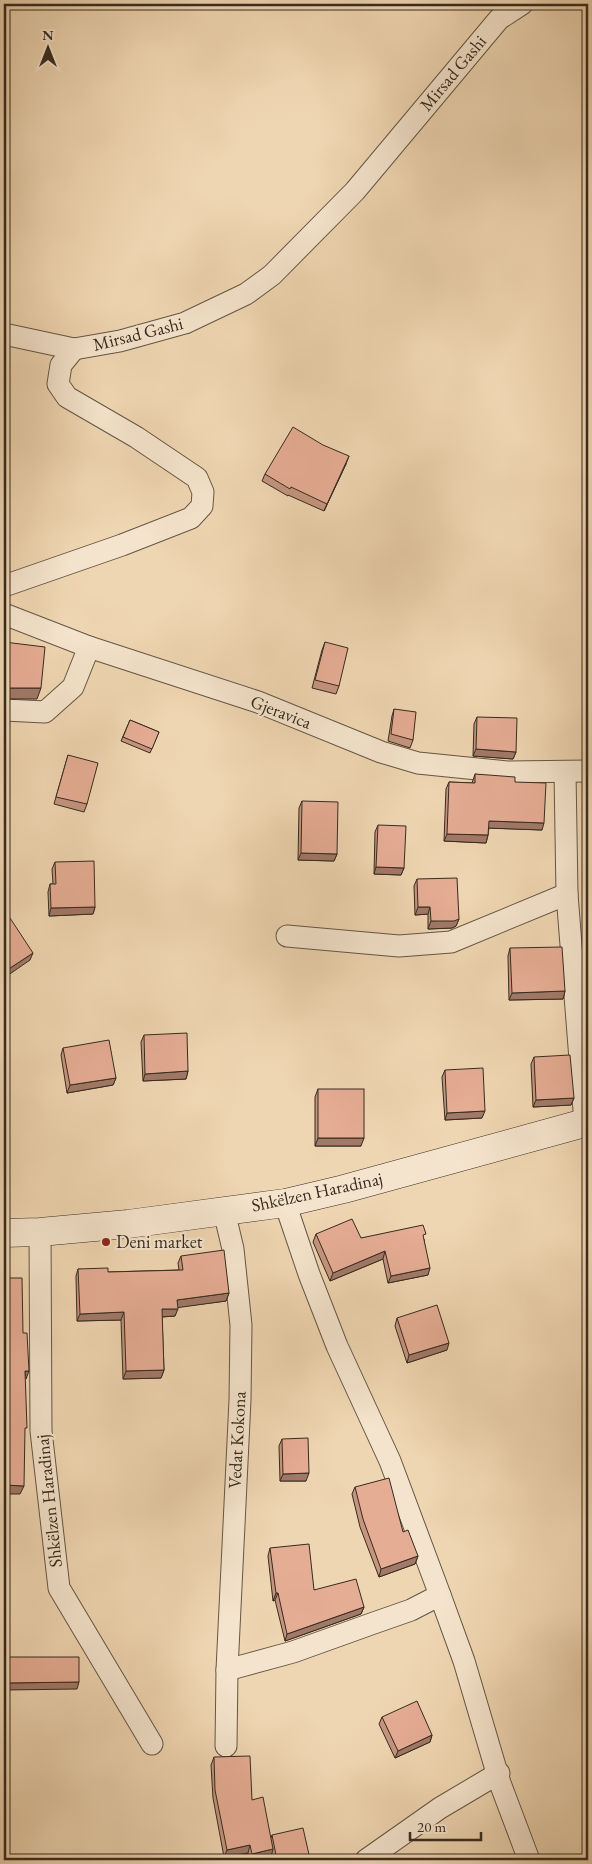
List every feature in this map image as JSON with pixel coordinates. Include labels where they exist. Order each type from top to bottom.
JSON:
[{"type":"street","name":"Mirsad Gashi","points":[[4,586],[122,545],[191,518],[202,506],[203,492],[197,478],[136,437],[67,397],[58,384],[61,365],[74,349],[120,341],[184,324],[246,294],[272,274],[355,191],[498,19],[522,4]]},
{"type":"street","points":[[4,334],[74,349]]},
{"type":"street","name":"Gjeravica","points":[[4,614],[89,647],[258,702],[381,752],[418,763],[507,772],[588,771]]},
{"type":"street","points":[[4,710],[45,712],[73,687],[89,647]]},
{"type":"street","points":[[565,772],[567,894],[587,1123]]},
{"type":"street","points":[[287,936],[399,946],[451,942],[567,894]]},
{"type":"street","name":"Shkëlzen Haradinaj","points":[[4,1233],[40,1232],[128,1224],[285,1203],[344,1189],[587,1123]]},
{"type":"street","points":[[285,1203],[309,1274],[337,1346],[390,1461],[440,1595],[464,1661],[476,1705],[499,1773],[500,1782],[529,1860]]},
{"type":"street","name":"Vedat Kokona","points":[[224,1211],[233,1249],[241,1325],[240,1400],[227,1670],[226,1746]]},
{"type":"street","name":"Shkëlzen Haradinaj","points":[[40,1232],[41,1430],[59,1588],[152,1744]]},
{"type":"street","points":[[227,1670],[293,1652],[411,1610],[440,1595]]},
{"type":"street","points":[[366,1860],[440,1808],[499,1773]]},
{"type":"building","points":[[293,427],[323,445],[349,456],[327,504],[291,487],[290,489],[265,474]]},
{"type":"building","points":[[4,642],[45,647],[41,688],[4,688]]},
{"type":"building","points":[[325,642],[348,648],[339,686],[315,680]]},
{"type":"building","points":[[394,709],[416,712],[413,740],[391,734]]},
{"type":"building","points":[[477,717],[517,718],[516,752],[476,749]]},
{"type":"building","points":[[130,720],[159,732],[152,749],[123,737]]},
{"type":"building","points":[[68,755],[98,763],[87,804],[56,797]]},
{"type":"building","points":[[475,774],[515,777],[515,782],[546,783],[544,823],[489,821],[488,835],[447,834],[449,782],[475,783]]},
{"type":"building","points":[[302,801],[338,802],[337,854],[301,853]]},
{"type":"building","points":[[378,825],[406,826],[404,868],[376,867]]},
{"type":"building","points":[[94,861],[95,907],[51,908],[50,884],[56,884],[55,862]]},
{"type":"building","points":[[457,878],[459,919],[454,921],[431,921],[430,907],[418,907],[417,879]]},
{"type":"building","points":[[10,918],[33,953],[4,972],[4,922]]},
{"type":"building","points":[[562,947],[565,991],[512,993],[510,948]]},
{"type":"building","points":[[187,1033],[188,1071],[145,1074],[144,1035]]},
{"type":"building","points":[[109,1040],[116,1078],[70,1085],[63,1048]]},
{"type":"building","points":[[570,1055],[574,1098],[536,1100],[534,1057]]},
{"type":"building","points":[[483,1068],[485,1111],[447,1113],[445,1070]]},
{"type":"building","points":[[318,1089],[364,1089],[364,1138],[318,1138]]},
{"type":"building","points":[[352,1219],[361,1238],[423,1225],[426,1234],[423,1235],[430,1268],[391,1276],[385,1251],[333,1273],[316,1234]]},
{"type":"building","points":[[224,1250],[229,1293],[177,1300],[178,1309],[162,1309],[164,1370],[126,1371],[124,1312],[80,1314],[78,1269],[108,1268],[108,1272],[183,1270],[181,1256]]},
{"type":"building","points":[[4,1278],[22,1278],[23,1333],[27,1333],[29,1371],[25,1371],[27,1428],[25,1428],[24,1486],[4,1485]]},
{"type":"building","points":[[437,1305],[449,1343],[409,1355],[397,1318]]},
{"type":"building","points":[[308,1438],[309,1473],[283,1474],[282,1439]]},
{"type":"building","points":[[389,1478],[403,1532],[408,1530],[418,1556],[381,1569],[363,1519],[355,1487]]},
{"type":"building","points":[[309,1544],[314,1590],[356,1579],[364,1607],[287,1634],[278,1593],[276,1593],[270,1548]]},
{"type":"building","points":[[4,1657],[79,1657],[79,1682],[6,1683],[6,1687],[4,1687]]},
{"type":"building","points":[[417,1701],[432,1735],[398,1751],[382,1717]]},
{"type":"building","points":[[250,1756],[252,1800],[263,1797],[273,1849],[252,1854],[250,1845],[227,1850],[215,1790],[214,1757]]},
{"type":"building","points":[[303,1828],[310,1859],[277,1860],[272,1835]]},
{"type":"place","name":"Deni market","points":[[106,1242]]}]
